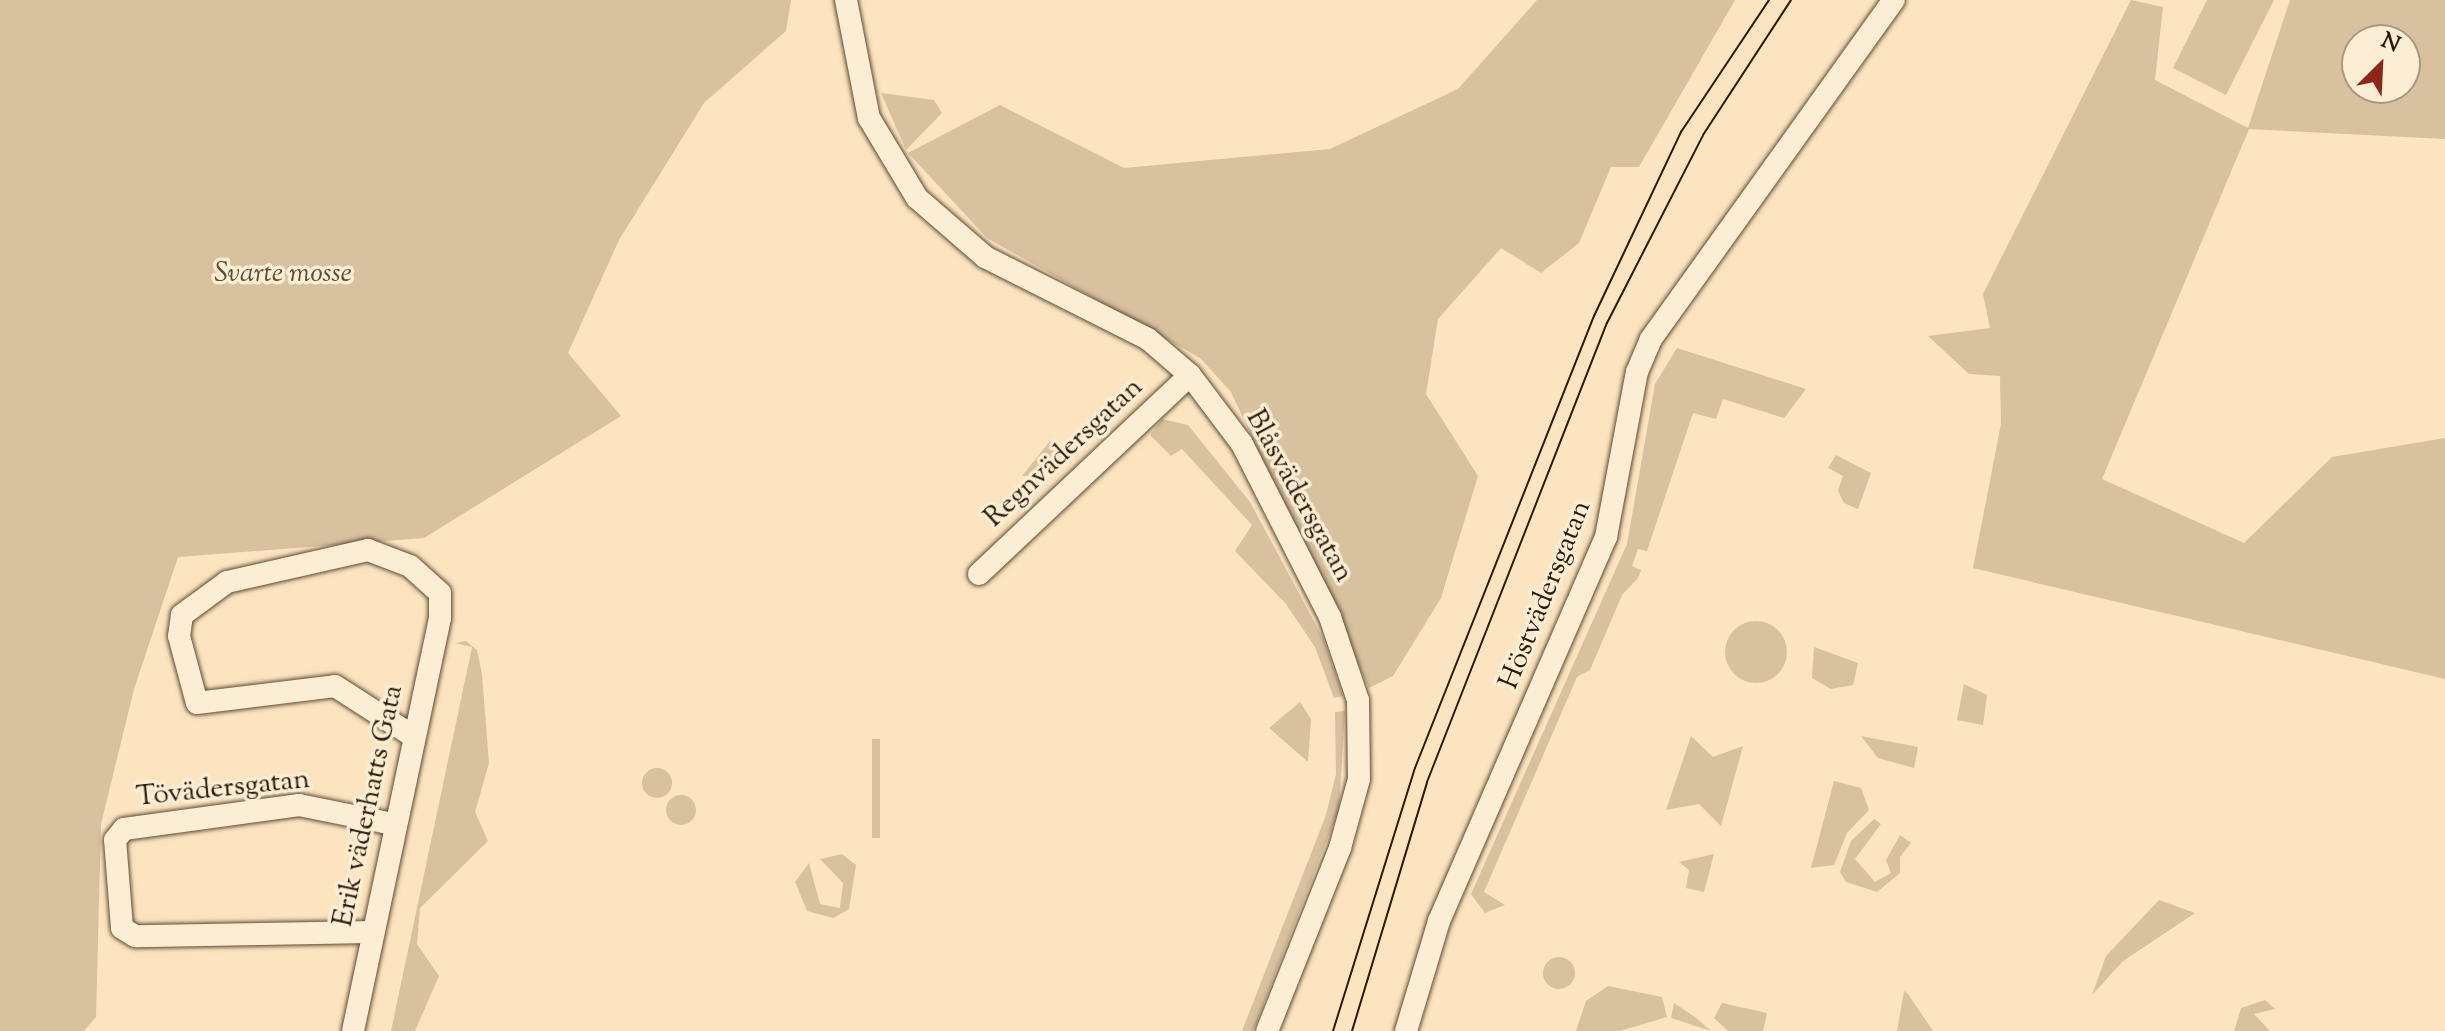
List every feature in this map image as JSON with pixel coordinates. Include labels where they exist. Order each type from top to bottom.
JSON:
[{"type":"street","name":"Blåsvädersgatan","points":[[846,0],[869,118],[917,198],[985,257],[1148,339],[1190,375],[1242,444],[1330,617],[1363,733],[1349,823],[1267,1031]]},
{"type":"street","name":"Höstvädersgatan","points":[[1406,1031],[1439,921],[1606,537],[1637,372],[1651,339],[1894,0]]},
{"type":"street","name":"Regnvädersgatan","points":[[979,574],[1190,375]]},
{"type":"street","name":"Erik väderhatts Gata","points":[[353,1031],[413,736],[440,593],[410,566],[368,550],[227,582],[207,590],[182,615],[179,636],[197,703],[335,686],[413,736]]},
{"type":"street","name":"Tövädersgatan","points":[[372,932],[135,936],[122,928],[115,840],[124,829],[299,805],[393,824]]},
{"type":"green space","name":"Svarte mosse","points":[[0,0],[791,0],[786,31],[704,103],[619,240],[568,353],[621,416],[424,538],[178,557],[134,689],[101,824],[96,1017],[84,1031],[0,1031]]},
{"type":"green space","points":[[1537,0],[1735,0],[1639,167],[1611,167],[1579,243],[1541,273],[1501,248],[1438,319],[1426,394],[1478,476],[1441,598],[1393,676],[1369,688],[1231,392],[1200,358],[987,238],[908,153],[1000,105],[1124,168],[1330,149],[1458,89]]},
{"type":"green space","points":[[2131,0],[2163,7],[2155,80],[2248,128],[2290,0],[2445,0],[2445,139],[2249,129],[2102,479],[2244,543],[2332,457],[2445,438],[2445,679],[1973,568],[2001,424],[2000,376],[1969,374],[1928,336],[1990,328],[1983,294]]},
{"type":"green space","points":[[2207,0],[2274,0],[2226,95],[2173,68]]},
{"type":"green space","points":[[881,93],[934,100],[942,113],[906,150]]},
{"type":"green space","points":[[1677,348],[1806,389],[1784,418],[1723,399],[1716,419],[1693,413],[1647,551],[1638,549],[1632,566],[1641,570],[1638,578],[1622,595],[1590,670],[1577,677],[1484,892],[1505,905],[1485,913],[1471,894],[1627,544],[1655,384]]},
{"type":"green space","points":[[1162,419],[1188,425],[1250,502],[1324,640],[1343,696],[1334,698],[1315,647],[1286,604],[1235,551],[1252,525],[1182,449],[1171,456],[1150,435]]},
{"type":"green space","points":[[1050,441],[1069,455],[1045,476],[1022,476]]},
{"type":"green space","points":[[1836,455],[1871,473],[1858,509],[1844,503],[1838,491],[1843,476],[1828,468]]},
{"type":"green space","points":[[1756,621],[1768,623],[1778,630],[1785,640],[1785,664],[1778,674],[1768,681],[1756,683],[1744,681],[1734,674],[1727,664],[1725,652],[1727,640],[1734,630],[1744,623]]},
{"type":"green space","points":[[466,641],[477,650],[482,674],[489,763],[475,812],[488,841],[420,908],[417,944],[439,976],[415,1031],[391,1031],[472,647],[455,643]]},
{"type":"green space","points":[[1814,647],[1858,663],[1853,685],[1831,689],[1812,678]]},
{"type":"green space","points":[[1964,684],[1987,695],[1983,725],[1957,720]]},
{"type":"green space","points":[[1300,702],[1311,719],[1308,762],[1269,728]]},
{"type":"green space","points":[[1345,711],[1339,809],[1253,1031],[1242,1031],[1326,815],[1336,774],[1335,712]]},
{"type":"green space","points":[[1691,736],[1713,757],[1743,746],[1721,826],[1699,804],[1666,810]]},
{"type":"green space","points":[[1861,736],[1918,747],[1914,768],[1878,758]]},
{"type":"green space","points":[[872,739],[880,739],[880,838],[872,838]]},
{"type":"green space","points":[[657,768],[668,772],[672,783],[668,794],[657,798],[646,794],[642,783],[646,772]]},
{"type":"green space","points":[[1834,781],[1861,788],[1869,810],[1847,833],[1834,865],[1811,868]]},
{"type":"green space","points":[[681,795],[691,800],[696,810],[691,820],[681,825],[671,820],[666,810],[671,800]]},
{"type":"green space","points":[[1874,819],[1881,824],[1855,859],[1875,882],[1891,873],[1886,860],[1900,835],[1911,843],[1900,857],[1900,873],[1877,892],[1846,882],[1840,872],[1851,841]]},
{"type":"green space","points":[[842,854],[856,865],[849,909],[833,918],[807,911],[795,882],[809,863],[820,904],[840,908],[843,883],[820,859]]},
{"type":"green space","points":[[1714,854],[1704,892],[1686,888],[1689,870],[1679,862]]},
{"type":"green space","points":[[2159,900],[2195,913],[2123,961],[2092,995],[2106,956]]},
{"type":"green space","points":[[1559,957],[1570,962],[1575,973],[1570,984],[1559,989],[1548,984],[1543,973],[1548,962]]},
{"type":"green space","points":[[1608,986],[1662,997],[1667,1017],[1620,1031],[1576,1031],[1586,1001]]},
{"type":"green space","points":[[1904,991],[1908,994],[1933,1031],[1897,1031]]},
{"type":"green space","points":[[2265,1000],[2275,1009],[2254,1014],[2270,1031],[2234,1031],[2241,1008]]},
{"type":"green space","points":[[1674,1003],[1695,1017],[1711,1031],[1671,1018]]},
{"type":"green space","points":[[1722,1003],[1767,1013],[1763,1031],[1728,1031],[1714,1018]]},
{"type":"tram line","points":[[1333,1031],[1415,768],[1594,316],[1681,132],[1769,0]]},
{"type":"tram line","points":[[1352,1031],[1427,782],[1607,323],[1703,135],[1791,0]]}]
